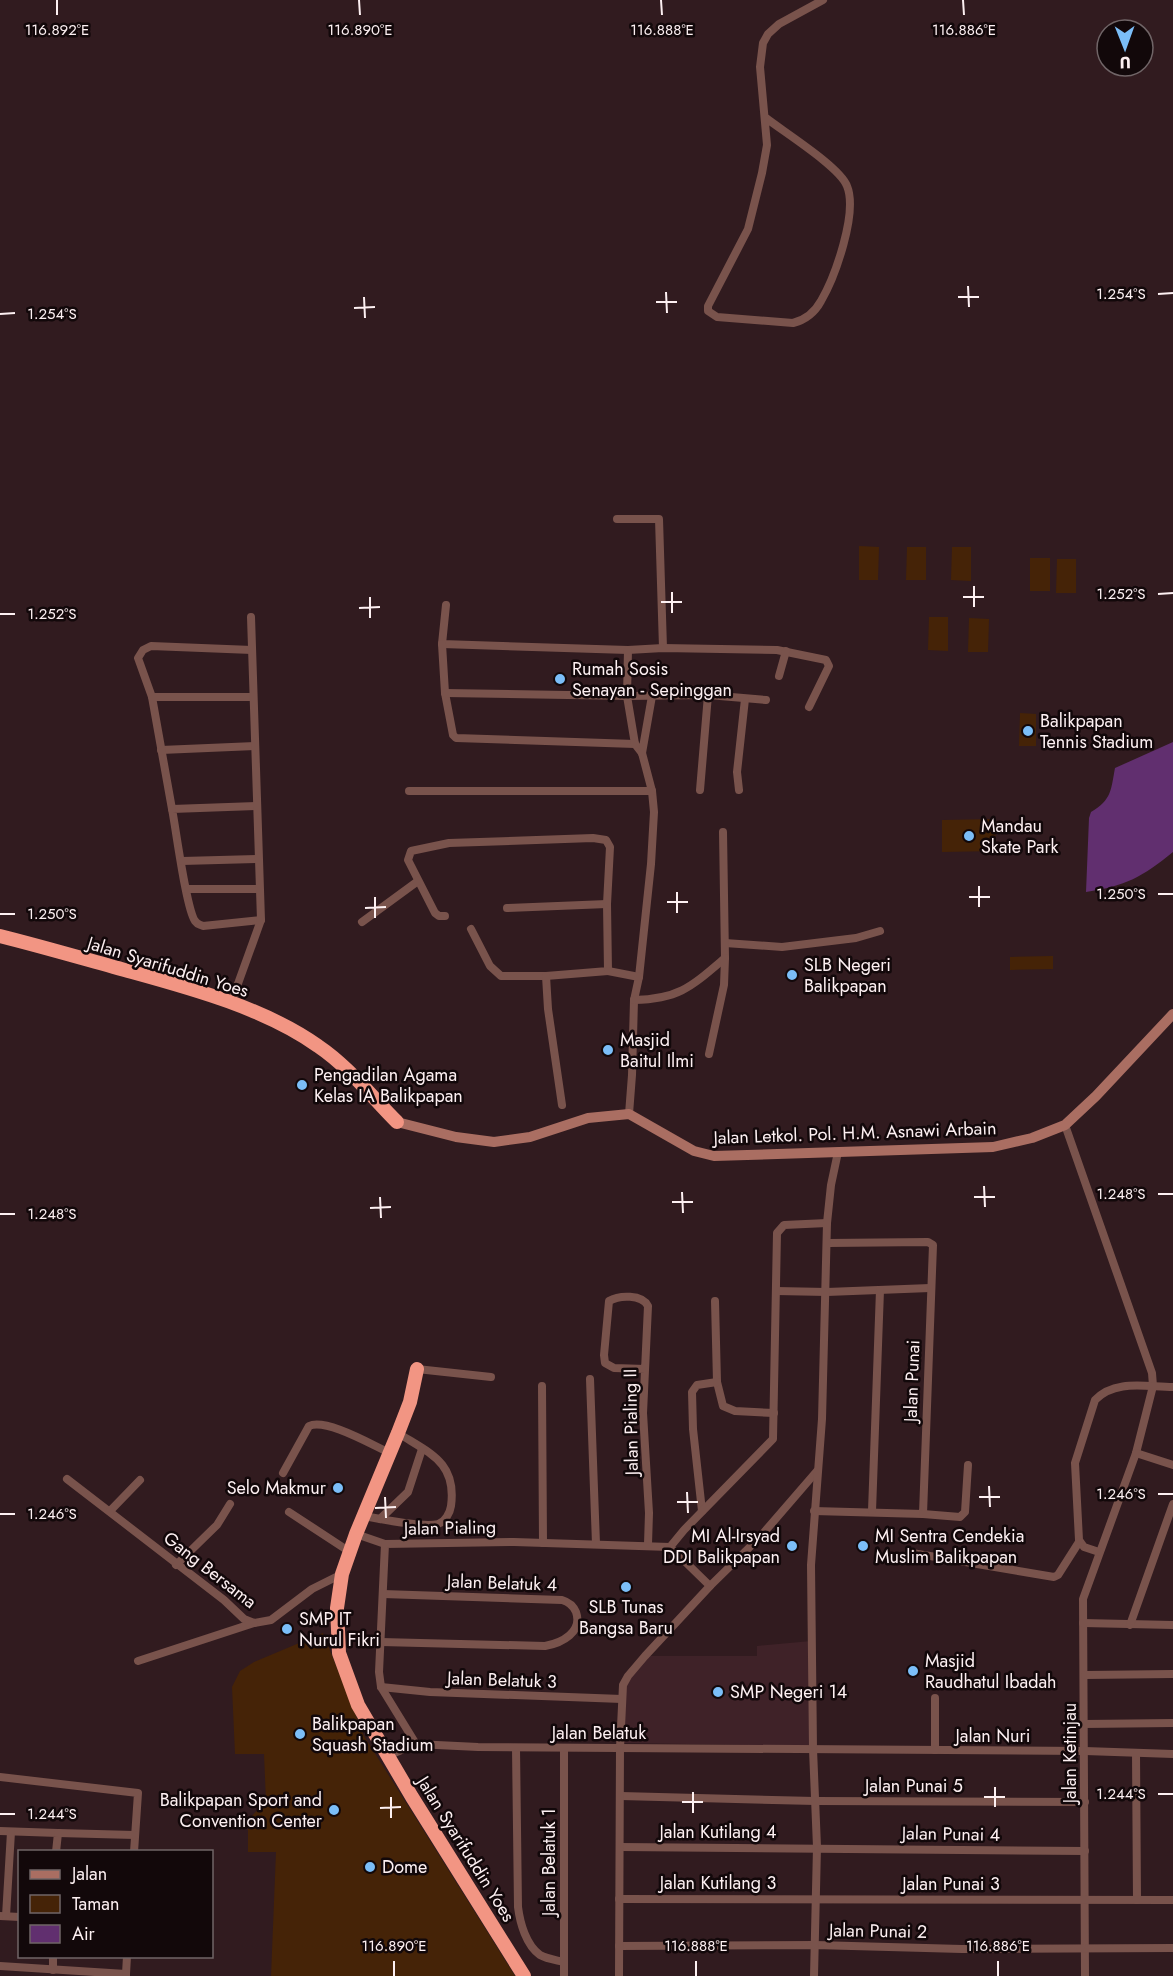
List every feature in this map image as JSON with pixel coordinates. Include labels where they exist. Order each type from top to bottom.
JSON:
[{"type":"highway","name":"Jalan Syarifuddin Yoes","points":[[0,936],[160,980],[231,1003],[268,1018],[316,1044],[360,1082],[397,1122]]},
{"type":"highway","name":"Jalan Syarifuddin Yoes","points":[[417,1369],[410,1402],[342,1574],[337,1608],[339,1653],[358,1705],[387,1756],[524,1976]]},
{"type":"street","points":[[766,118],[838,173],[847,186],[850,201],[847,237],[821,301],[802,321],[793,323],[717,317],[708,311],[711,299],[747,229],[762,173],[767,145],[760,56],[768,34],[779,24],[823,0]]},
{"type":"street","points":[[617,519],[659,519],[663,648]]},
{"type":"street","points":[[446,605],[442,644],[445,693],[453,735],[457,739],[635,744]]},
{"type":"street","points":[[231,1003],[261,920],[251,617]]},
{"type":"street","points":[[442,644],[628,650],[663,648],[786,651],[826,660],[829,663],[809,707]]},
{"type":"street","points":[[252,650],[151,646],[146,648],[138,658],[152,698],[186,889],[194,919],[203,926],[261,920]]},
{"type":"street","points":[[397,1122],[456,1137],[494,1142],[530,1137],[588,1118],[629,1114],[633,1000],[639,977],[654,812],[652,790],[642,753],[635,744],[627,696],[628,650]]},
{"type":"street","points":[[780,676],[786,651]]},
{"type":"street","points":[[445,693],[708,695],[766,700]]},
{"type":"street","points":[[700,790],[708,695]]},
{"type":"street","points":[[642,753],[652,696]]},
{"type":"street","points":[[152,698],[254,697]]},
{"type":"street","points":[[740,790],[737,772],[745,699]]},
{"type":"street","points":[[161,750],[255,746]]},
{"type":"street","points":[[410,791],[652,790]]},
{"type":"street","points":[[172,809],[257,806]]},
{"type":"street","points":[[709,1054],[724,985],[723,832]]},
{"type":"street","points":[[445,916],[435,913],[418,881],[408,860],[411,851],[449,843],[593,838],[606,840],[610,847],[607,904],[608,971]]},
{"type":"street","points":[[182,861],[258,860]]},
{"type":"street","points":[[362,922],[418,881]]},
{"type":"street","points":[[186,889],[259,889]]},
{"type":"street","points":[[507,908],[607,904]]},
{"type":"street","points":[[471,929],[490,966],[501,976],[546,976],[608,971],[639,977]]},
{"type":"street","points":[[725,943],[782,947],[856,938],[880,931]]},
{"type":"street","points":[[633,1000],[660,999],[680,992],[701,979],[725,958]]},
{"type":"street","points":[[546,976],[548,1009],[562,1105]]},
{"type":"street","name":"Jalan Letkol. Pol. H.M. Asnawi Arbain","points":[[629,1114],[704,1155],[986,1148],[1032,1138],[1065,1125],[1096,1096],[1173,1014]]},
{"type":"street","name":"Jalan Ketinjau","points":[[1065,1125],[1152,1373],[1153,1386],[1136,1453],[1084,1593],[1085,1976]]},
{"type":"street","points":[[814,1976],[817,1847],[813,1749],[811,1565],[822,1419],[827,1223],[831,1185],[838,1152]]},
{"type":"street","points":[[710,1586],[670,1546],[773,1439],[777,1233],[784,1225],[827,1223]]},
{"type":"street","name":"Jalan Punai","points":[[828,1243],[931,1243],[923,1514]]},
{"type":"street","points":[[776,1291],[827,1292],[930,1288]]},
{"type":"street","points":[[872,1511],[880,1290]]},
{"type":"street","name":"Jalan Pialing II","points":[[645,1369],[614,1368],[609,1366],[604,1358],[609,1301],[616,1297],[641,1298],[646,1300],[648,1306],[643,1413],[648,1545]]},
{"type":"street","points":[[716,1301],[717,1382],[723,1406],[728,1409],[774,1413]]},
{"type":"street","points":[[417,1369],[491,1377]]},
{"type":"street","points":[[590,1379],[596,1544]]},
{"type":"street","points":[[702,1511],[693,1429],[692,1392],[697,1385],[717,1382]]},
{"type":"street","points":[[542,1386],[543,1543]]},
{"type":"street","points":[[912,1553],[1054,1577],[1058,1575],[1079,1542],[1075,1463],[1095,1400],[1102,1393],[1122,1386],[1173,1387]]},
{"type":"street","points":[[283,1473],[309,1426],[313,1424],[334,1428],[390,1452]]},
{"type":"street","points":[[364,1516],[426,1525],[440,1524],[451,1509],[452,1489],[441,1460],[398,1433]]},
{"type":"street","points":[[380,1519],[408,1492],[423,1449]]},
{"type":"street","points":[[1136,1453],[1173,1466]]},
{"type":"street","points":[[814,1511],[872,1511],[960,1517],[965,1512],[968,1465]]},
{"type":"street","points":[[619,1976],[620,1748],[623,1685],[628,1676],[710,1586],[760,1537],[817,1472]]},
{"type":"street","name":"Gang Bersama","points":[[67,1479],[224,1600],[244,1619],[254,1623],[271,1620],[312,1589],[342,1574]]},
{"type":"street","points":[[110,1511],[140,1480]]},
{"type":"street","points":[[1130,1625],[1173,1503]]},
{"type":"street","points":[[176,1565],[217,1525],[230,1504]]},
{"type":"street","points":[[289,1512],[350,1552]]},
{"type":"street","points":[[356,1534],[385,1544]]},
{"type":"street","points":[[1079,1542],[1084,1547],[1099,1552]]},
{"type":"street","name":"Jalan Pialing","points":[[381,1687],[385,1544],[543,1543],[670,1546]]},
{"type":"street","name":"Jalan Belatuk 4","points":[[381,1642],[545,1646],[557,1644],[569,1636],[576,1628],[577,1616],[569,1602],[562,1600],[382,1594]]},
{"type":"street","points":[[138,1660],[254,1623]]},
{"type":"street","points":[[1083,1623],[1173,1625]]},
{"type":"street","points":[[1084,1675],[1173,1674]]},
{"type":"street","points":[[381,1687],[416,1744]]},
{"type":"street","name":"Jalan Belatuk 3","points":[[381,1687],[441,1692],[622,1699]]},
{"type":"street","points":[[935,1698],[935,1750]]},
{"type":"street","points":[[1084,1724],[1173,1724]]},
{"type":"street","name":"Jalan Belatuk","points":[[387,1756],[416,1744],[516,1748],[813,1749]]},
{"type":"street","points":[[516,1748],[520,1922],[524,1933],[539,1954],[564,1962]]},
{"type":"street","name":"Jalan Belatuk 1","points":[[564,1748],[564,1976]]},
{"type":"street","name":"Jalan Nuri","points":[[813,1749],[1173,1754]]},
{"type":"street","points":[[1136,1753],[1137,1900]]},
{"type":"street","points":[[0,1777],[138,1793],[134,1850]]},
{"type":"street","name":"Jalan Punai 5","points":[[621,1797],[1085,1803]]},
{"type":"street","points":[[0,1831],[135,1835]]},
{"type":"street","points":[[11,1832],[3,1916],[18,1917]]},
{"type":"street","points":[[57,1850],[58,1833]]},
{"type":"street","name":"Jalan Kutilang 4","points":[[620,1847],[817,1847]]},
{"type":"street","name":"Jalan Punai 4","points":[[817,1847],[1085,1851]]},
{"type":"street","name":"Jalan Punai 3","points":[[817,1898],[1173,1900]]},
{"type":"street","name":"Jalan Kutilang 3","points":[[619,1899],[817,1898]]},
{"type":"street","name":"Jalan Punai 2","points":[[619,1946],[1173,1948]]},
{"type":"street","points":[[53,1958],[53,1970]]},
{"type":"street","points":[[0,1966],[126,1975],[127,1958]]},
{"type":"shaded area","name":"SMP Negeri 14","points":[[811,1641],[811,1746],[624,1743],[628,1676],[645,1656],[757,1656],[757,1646]]},
{"type":"green space","points":[[859,546],[879,547],[878,580],[859,580]]},
{"type":"green space","points":[[907,547],[926,547],[926,580],[906,580]]},
{"type":"green space","points":[[952,547],[971,547],[971,581],[951,580]]},
{"type":"green space","points":[[1030,558],[1050,558],[1050,591],[1030,591]]},
{"type":"green space","points":[[1057,559],[1076,559],[1076,593],[1056,593]]},
{"type":"green space","points":[[929,617],[948,617],[948,651],[928,650]]},
{"type":"green space","points":[[969,618],[989,619],[988,652],[968,652]]},
{"type":"green space","points":[[1020,713],[1036,714],[1036,746],[1019,746]]},
{"type":"green space","name":"Mandau Skate Park","points":[[995,819],[996,851],[942,852],[942,820]]},
{"type":"green space","points":[[1053,956],[1053,969],[1010,970],[1010,957]]},
{"type":"green space","name":"Balikpapan Sport and Convention Center","points":[[323,1633],[364,1736],[515,1976],[271,1976],[276,1852],[248,1852],[248,1820],[266,1801],[264,1754],[235,1754],[232,1687],[240,1671],[254,1662]]},
{"type":"water","points":[[1173,742],[1173,852],[1133,879],[1112,887],[1086,892],[1089,818],[1091,812],[1107,798],[1115,768]]},
{"type":"place","name":"Rumah Sosis Senayan - Sepinggan","points":[[560,679]]},
{"type":"place","name":"Balikpapan Tennis Stadium","points":[[1028,731]]},
{"type":"place","name":"Mandau Skate Park","points":[[969,836]]},
{"type":"place","name":"SLB Negeri Balikpapan","points":[[792,975]]},
{"type":"place","name":"Masjid Baitul Ilmi","points":[[608,1050]]},
{"type":"place","name":"Pengadilan Agama Kelas IA Balikpapan","points":[[302,1085]]},
{"type":"place","name":"Selo Makmur","points":[[338,1488]]},
{"type":"place","name":"MI Al-Irsyad DDI Balikpapan","points":[[792,1546]]},
{"type":"place","name":"MI Sentra Cendekia Muslim Balikpapan","points":[[863,1546]]},
{"type":"place","name":"SLB Tunas Bangsa Baru","points":[[626,1587]]},
{"type":"place","name":"SMP IT Nurul Fikri","points":[[287,1629]]},
{"type":"place","name":"Masjid Raudhatul Ibadah","points":[[913,1671]]},
{"type":"place","name":"SMP Negeri 14","points":[[718,1692]]},
{"type":"place","name":"Balikpapan Squash Stadium","points":[[300,1734]]},
{"type":"place","name":"Balikpapan Sport and Convention Center","points":[[334,1810]]},
{"type":"place","name":"Dome","points":[[370,1867]]}]
